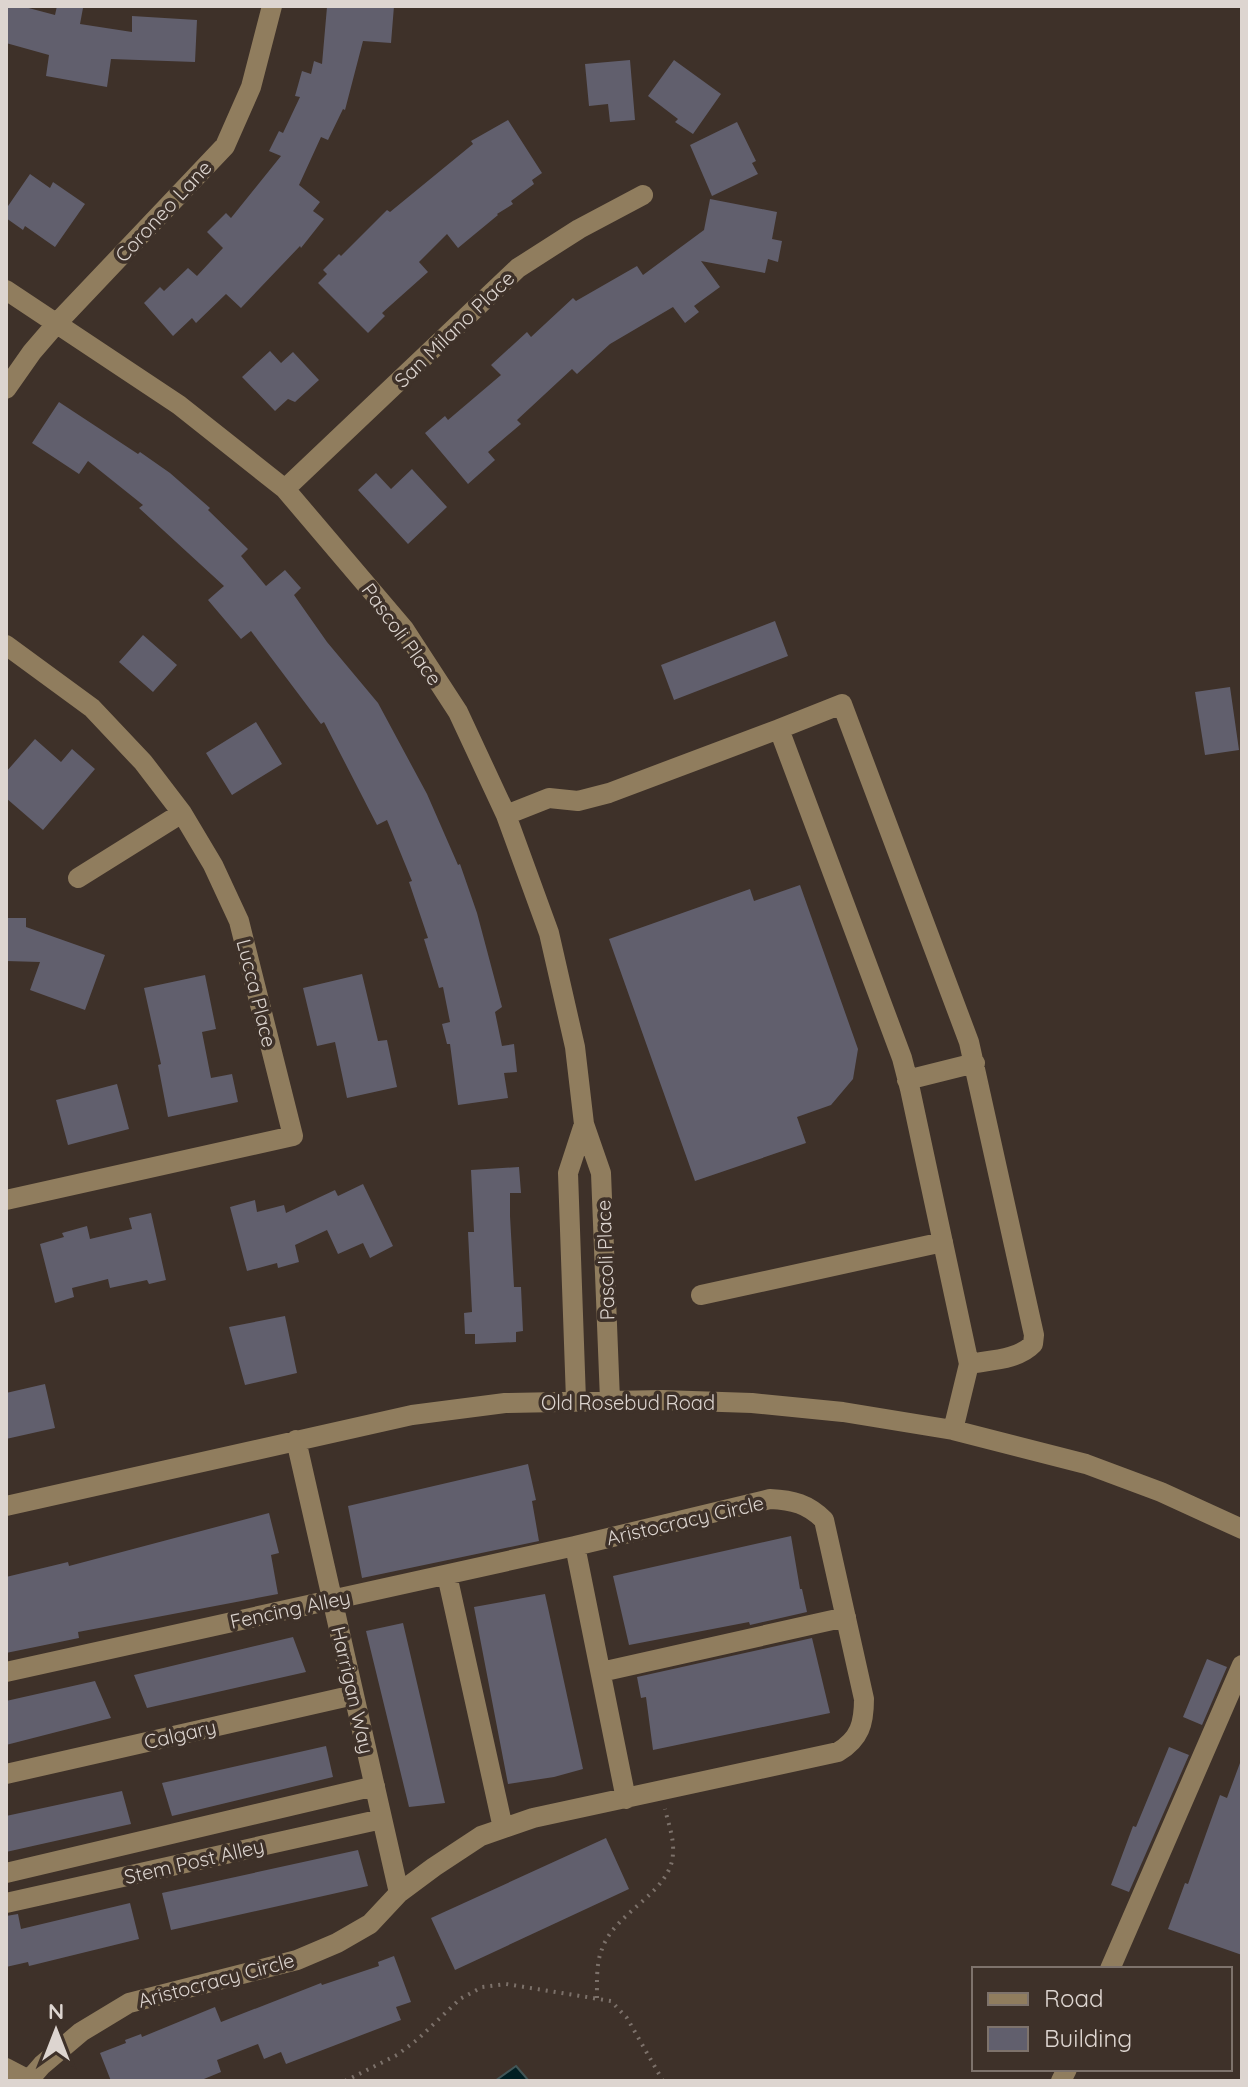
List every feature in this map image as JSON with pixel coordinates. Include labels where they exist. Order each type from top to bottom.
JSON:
[{"type":"street","name":"Coroneo Lane","points":[[6,389],[57,323],[225,146],[251,87],[272,6]]},
{"type":"street","name":"San Milano Place","points":[[285,489],[518,268],[579,229],[643,195]]},
{"type":"street","name":"Pascoli Place","points":[[6,290],[179,405],[285,489],[404,629],[458,712],[506,815],[549,933],[575,1047],[584,1124],[601,1173],[610,1400]]},
{"type":"street","name":"Lucca Place","points":[[6,645],[92,708],[143,762],[182,813],[213,865],[239,921],[293,1136],[6,1200]]},
{"type":"street","points":[[506,815],[549,798],[578,801],[609,793],[842,704],[975,1063],[1034,1335],[1033,1344],[1028,1349],[1012,1356],[969,1364]]},
{"type":"street","points":[[779,729],[883,1007],[907,1080],[969,1364],[953,1430]]},
{"type":"street","points":[[78,878],[182,813]]},
{"type":"street","points":[[907,1080],[975,1063]]},
{"type":"street","name":"Pascoli Place","points":[[576,1400],[568,1173],[584,1124]]},
{"type":"street","points":[[701,1295],[943,1242]]},
{"type":"street","name":"Old Rosebud Road","points":[[6,1506],[412,1415],[505,1403],[610,1400],[752,1403],[843,1412],[953,1430],[1086,1464],[1161,1492],[1242,1529]]},
{"type":"street","name":"Harrigan Way","points":[[296,1440],[399,1893]]},
{"type":"street","name":"Aristocracy Circle","points":[[28,2080],[81,2032],[129,2003],[297,1960],[337,1943],[370,1924],[399,1893],[481,1836],[533,1818],[838,1752],[850,1744],[859,1732],[864,1718],[864,1699],[824,1520],[812,1508],[793,1500],[770,1499],[575,1546]]},
{"type":"street","points":[[575,1546],[626,1799]]},
{"type":"street","name":"Fencing Alley","points":[[6,1672],[575,1546]]},
{"type":"street","points":[[447,1575],[503,1828]]},
{"type":"street","points":[[601,1672],[846,1617]]},
{"type":"street","points":[[1111,1967],[1242,1665]]},
{"type":"street","name":"Calgary","points":[[6,1774],[354,1695]]},
{"type":"street","name":"Stem Post Alley","points":[[6,1873],[375,1786]]},
{"type":"street","name":"Stem Post Alley","points":[[6,1903],[382,1819]]},
{"type":"street","points":[[6,2068],[28,2080]]},
{"type":"path","points":[[597,1998],[601,1949],[616,1925],[662,1882],[671,1867],[673,1851],[661,1791]]},
{"type":"path","points":[[345,2081],[397,2055],[460,1999],[482,1987],[506,1984],[611,2001],[627,2018],[663,2081]]},
{"type":"water","points":[[516,2066],[529,2081],[495,2081]]},
{"type":"building","points":[[6,6],[21,6],[55,15],[57,6],[83,8],[80,24],[132,32],[132,16],[197,20],[195,62],[111,59],[107,87],[46,76],[49,55],[6,43]]},
{"type":"building","points":[[394,6],[391,43],[363,41],[345,110],[328,140],[321,137],[299,185],[320,202],[313,211],[324,219],[301,248],[241,308],[226,294],[196,323],[192,318],[173,336],[144,303],[160,287],[164,291],[188,268],[197,276],[223,248],[207,232],[226,213],[231,218],[281,156],[269,151],[279,131],[283,133],[300,97],[295,96],[302,71],[311,74],[314,61],[322,64],[327,7]]},
{"type":"building","points":[[630,60],[635,120],[610,122],[608,104],[589,106],[585,64]]},
{"type":"building","points":[[674,60],[721,94],[693,134],[675,122],[678,119],[648,96]]},
{"type":"building","points":[[508,120],[542,173],[532,180],[534,184],[511,201],[513,204],[458,248],[447,234],[419,262],[428,272],[382,313],[385,316],[368,333],[318,283],[327,274],[323,270],[387,210],[390,212],[473,144],[471,141]]},
{"type":"building","points":[[737,122],[756,161],[752,163],[758,174],[712,196],[690,145]]},
{"type":"building","points":[[30,174],[50,188],[53,182],[85,204],[55,247],[25,226],[23,230],[6,218],[6,209]]},
{"type":"building","points":[[710,199],[777,212],[772,239],[782,241],[778,262],[768,259],[765,273],[701,261],[720,287],[694,306],[699,312],[685,323],[673,307],[610,344],[577,374],[572,369],[517,420],[521,424],[488,452],[495,460],[468,484],[425,433],[445,416],[448,420],[501,375],[491,365],[527,332],[531,337],[573,298],[576,301],[637,266],[643,275],[704,230]]},
{"type":"building","points":[[270,351],[281,363],[293,352],[319,380],[295,402],[288,399],[275,411],[242,377]]},
{"type":"building","points":[[59,402],[170,473],[210,508],[208,510],[248,549],[241,556],[266,586],[285,570],[301,588],[294,595],[327,642],[378,703],[460,864],[477,913],[502,1007],[495,1012],[502,1046],[514,1044],[517,1072],[504,1073],[508,1098],[458,1105],[450,1044],[447,1044],[442,1024],[450,1022],[443,987],[439,988],[424,939],[428,938],[409,882],[412,881],[387,820],[377,825],[324,722],[321,724],[251,631],[241,639],[208,600],[224,586],[139,508],[143,505],[88,461],[79,474],[32,443]]},
{"type":"building","points":[[412,469],[447,507],[408,544],[358,490],[376,473],[391,489]]},
{"type":"building","points":[[775,621],[788,656],[674,700],[661,665]]},
{"type":"building","points":[[143,635],[177,665],[153,692],[119,662]]},
{"type":"building","points":[[1230,687],[1239,750],[1205,755],[1195,692]]},
{"type":"building","points":[[256,722],[282,764],[232,795],[206,753]]},
{"type":"building","points":[[35,739],[61,762],[72,749],[95,769],[43,830],[6,798],[6,772]]},
{"type":"building","points":[[800,885],[858,1049],[853,1079],[831,1105],[797,1117],[806,1143],[695,1181],[609,939],[750,889],[754,901]]},
{"type":"building","points":[[6,918],[26,918],[26,927],[105,955],[85,1010],[30,990],[40,962],[6,961]]},
{"type":"building","points":[[362,974],[378,1041],[387,1040],[397,1087],[347,1098],[335,1042],[317,1046],[303,988]]},
{"type":"building","points":[[205,975],[216,1029],[202,1032],[211,1078],[232,1074],[238,1102],[168,1117],[158,1065],[161,1064],[144,988]]},
{"type":"building","points":[[117,1084],[129,1129],[68,1145],[56,1100]]},
{"type":"building","points":[[519,1167],[521,1193],[510,1193],[510,1216],[514,1287],[521,1287],[523,1331],[516,1332],[516,1342],[475,1344],[475,1334],[465,1334],[464,1313],[472,1312],[468,1232],[474,1232],[471,1170]]},
{"type":"building","points":[[363,1184],[393,1246],[370,1258],[363,1243],[338,1254],[327,1230],[295,1245],[299,1262],[278,1268],[277,1263],[247,1271],[230,1207],[255,1200],[257,1212],[284,1205],[286,1213],[335,1190],[338,1196]]},
{"type":"building","points":[[151,1213],[166,1280],[149,1284],[147,1280],[110,1288],[108,1279],[72,1288],[74,1297],[55,1303],[40,1244],[64,1237],[62,1233],[87,1226],[90,1239],[132,1229],[129,1218]]},
{"type":"building","points":[[285,1316],[297,1373],[245,1385],[229,1327]]},
{"type":"building","points":[[45,1384],[55,1428],[6,1439],[6,1393]]},
{"type":"building","points":[[528,1464],[536,1500],[532,1501],[539,1541],[362,1578],[348,1506]]},
{"type":"building","points":[[269,1513],[279,1553],[271,1555],[278,1594],[78,1632],[79,1638],[6,1653],[6,1577],[68,1562],[69,1566]]},
{"type":"building","points":[[791,1536],[807,1612],[629,1645],[613,1576]]},
{"type":"building","points":[[545,1594],[583,1769],[508,1784],[474,1607]]},
{"type":"building","points":[[403,1623],[445,1803],[409,1807],[366,1631]]},
{"type":"building","points":[[293,1637],[306,1672],[147,1708],[134,1675]]},
{"type":"building","points":[[812,1638],[830,1713],[653,1750],[646,1697],[641,1698],[637,1677]]},
{"type":"building","points":[[1207,1659],[1227,1667],[1202,1725],[1183,1717]]},
{"type":"building","points":[[95,1681],[111,1718],[6,1745],[6,1701]]},
{"type":"building","points":[[326,1746],[333,1777],[172,1816],[162,1783]]},
{"type":"building","points":[[1169,1747],[1189,1755],[1129,1892],[1111,1885],[1133,1826],[1136,1827]]},
{"type":"building","points":[[1240,1763],[1242,1955],[1168,1929],[1220,1795],[1227,1798]]},
{"type":"building","points":[[122,1791],[131,1824],[6,1852],[6,1816]]},
{"type":"building","points":[[606,1838],[629,1889],[455,1970],[431,1918]]},
{"type":"building","points":[[358,1850],[368,1886],[171,1930],[162,1893]]},
{"type":"building","points":[[130,1903],[139,1939],[29,1966],[28,1962],[6,1967],[6,1916],[18,1914],[21,1929]]},
{"type":"building","points":[[394,1956],[411,2002],[396,2007],[401,2020],[286,2064],[281,2052],[264,2059],[258,2044],[217,2060],[221,2072],[199,2081],[111,2081],[100,2053],[126,2043],[125,2040],[141,2034],[142,2037],[215,2007],[221,2022],[321,1983],[379,1966],[378,1962]]}]
